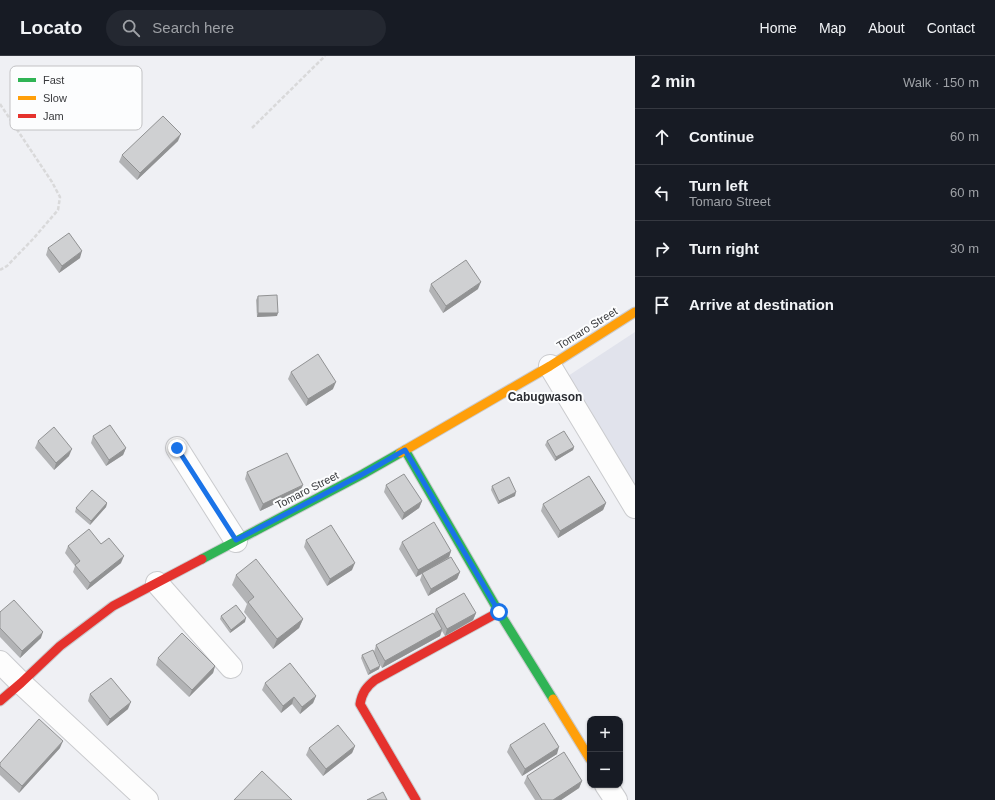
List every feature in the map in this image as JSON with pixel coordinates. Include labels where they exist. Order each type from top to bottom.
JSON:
[{"type":"street","name":"Tomaro Street","points":[[0,701],[60,646],[113,606],[363,474],[550,366],[635,312]]},
{"type":"street","points":[[550,366],[635,507]]},
{"type":"street","points":[[177,448],[236,540]]},
{"type":"street","points":[[405,450],[499,612],[587,755]]},
{"type":"street","points":[[157,582],[231,667]]},
{"type":"street","points":[[416,800],[360,704],[361,695],[366,686],[375,680],[499,612]]},
{"type":"street","points":[[0,662],[147,800]]},
{"type":"street","points":[[608,788],[616,800]]},
{"type":"path","points":[[252,128],[325,56]]},
{"type":"path","points":[[0,104],[10,119]]},
{"type":"path","points":[[0,270],[7,266],[58,210],[60,197],[52,182],[17,130]]},
{"type":"shaded area","points":[[635,332],[635,488],[568,376]]},
{"type":"building","points":[[163,116],[181,134],[140,173],[122,155]]},
{"type":"building","points":[[69,233],[82,251],[62,266],[48,248]]},
{"type":"building","points":[[466,260],[481,282],[446,306],[431,284]]},
{"type":"building","points":[[277,295],[278,313],[258,313],[258,296]]},
{"type":"building","points":[[318,354],[336,382],[308,399],[291,372]]},
{"type":"building","points":[[110,425],[126,448],[109,460],[93,436]]},
{"type":"building","points":[[54,427],[72,449],[56,463],[38,441]]},
{"type":"building","points":[[564,431],[574,447],[556,457],[547,441]]},
{"type":"building","points":[[287,453],[303,485],[263,504],[247,472]]},
{"type":"building","points":[[404,474],[422,501],[404,513],[386,485]]},
{"type":"building","points":[[589,476],[606,503],[560,531],[543,504]]},
{"type":"building","points":[[509,477],[516,492],[499,501],[492,486]]},
{"type":"building","points":[[92,490],[107,503],[91,521],[76,508]]},
{"type":"building","points":[[434,522],[451,551],[418,570],[402,542]]},
{"type":"building","points":[[331,525],[355,563],[330,579],[306,540]]},
{"type":"building","points":[[89,529],[101,544],[109,538],[124,556],[90,583],[75,565],[80,561],[68,546]]},
{"type":"building","points":[[451,557],[460,572],[431,589],[422,573]]},
{"type":"building","points":[[256,559],[303,619],[277,639],[248,602],[254,597],[236,575]]},
{"type":"building","points":[[464,593],[476,613],[447,629],[436,609]]},
{"type":"building","points":[[14,600],[43,632],[22,651],[0,628],[0,612]]},
{"type":"building","points":[[236,605],[246,618],[231,630],[221,616]]},
{"type":"building","points":[[433,613],[442,629],[385,661],[376,645]]},
{"type":"building","points":[[182,633],[215,666],[192,690],[158,658]]},
{"type":"building","points":[[373,650],[380,666],[370,671],[362,655]]},
{"type":"building","points":[[290,663],[316,696],[302,707],[294,697],[283,706],[265,683]]},
{"type":"building","points":[[111,678],[131,702],[110,719],[90,694]]},
{"type":"building","points":[[39,719],[63,741],[22,786],[0,766],[0,763]]},
{"type":"building","points":[[544,723],[559,747],[525,769],[510,745]]},
{"type":"building","points":[[338,725],[355,746],[326,769],[309,748]]},
{"type":"building","points":[[564,752],[582,781],[553,800],[542,800],[527,776]]},
{"type":"building","points":[[262,771],[292,800],[234,800]]},
{"type":"building","points":[[383,792],[387,800],[367,800]]},
{"type":"traffic: fast","points":[[405,450],[499,612],[553,699]]},
{"type":"traffic: fast","points":[[202,559],[400,453]]},
{"type":"traffic: slow","points":[[400,453],[550,366],[635,312]]},
{"type":"traffic: slow","points":[[553,699],[587,754]]},
{"type":"traffic: jam","points":[[0,701],[60,646],[113,606],[202,559]]},
{"type":"traffic: jam","points":[[416,800],[360,704],[363,693],[375,680],[499,612]]},
{"type":"district","name":"Cabugwason","points":[[545,397]]},
{"type":"route","points":[[177,448],[236,540],[363,474],[405,450],[499,612]]}]
